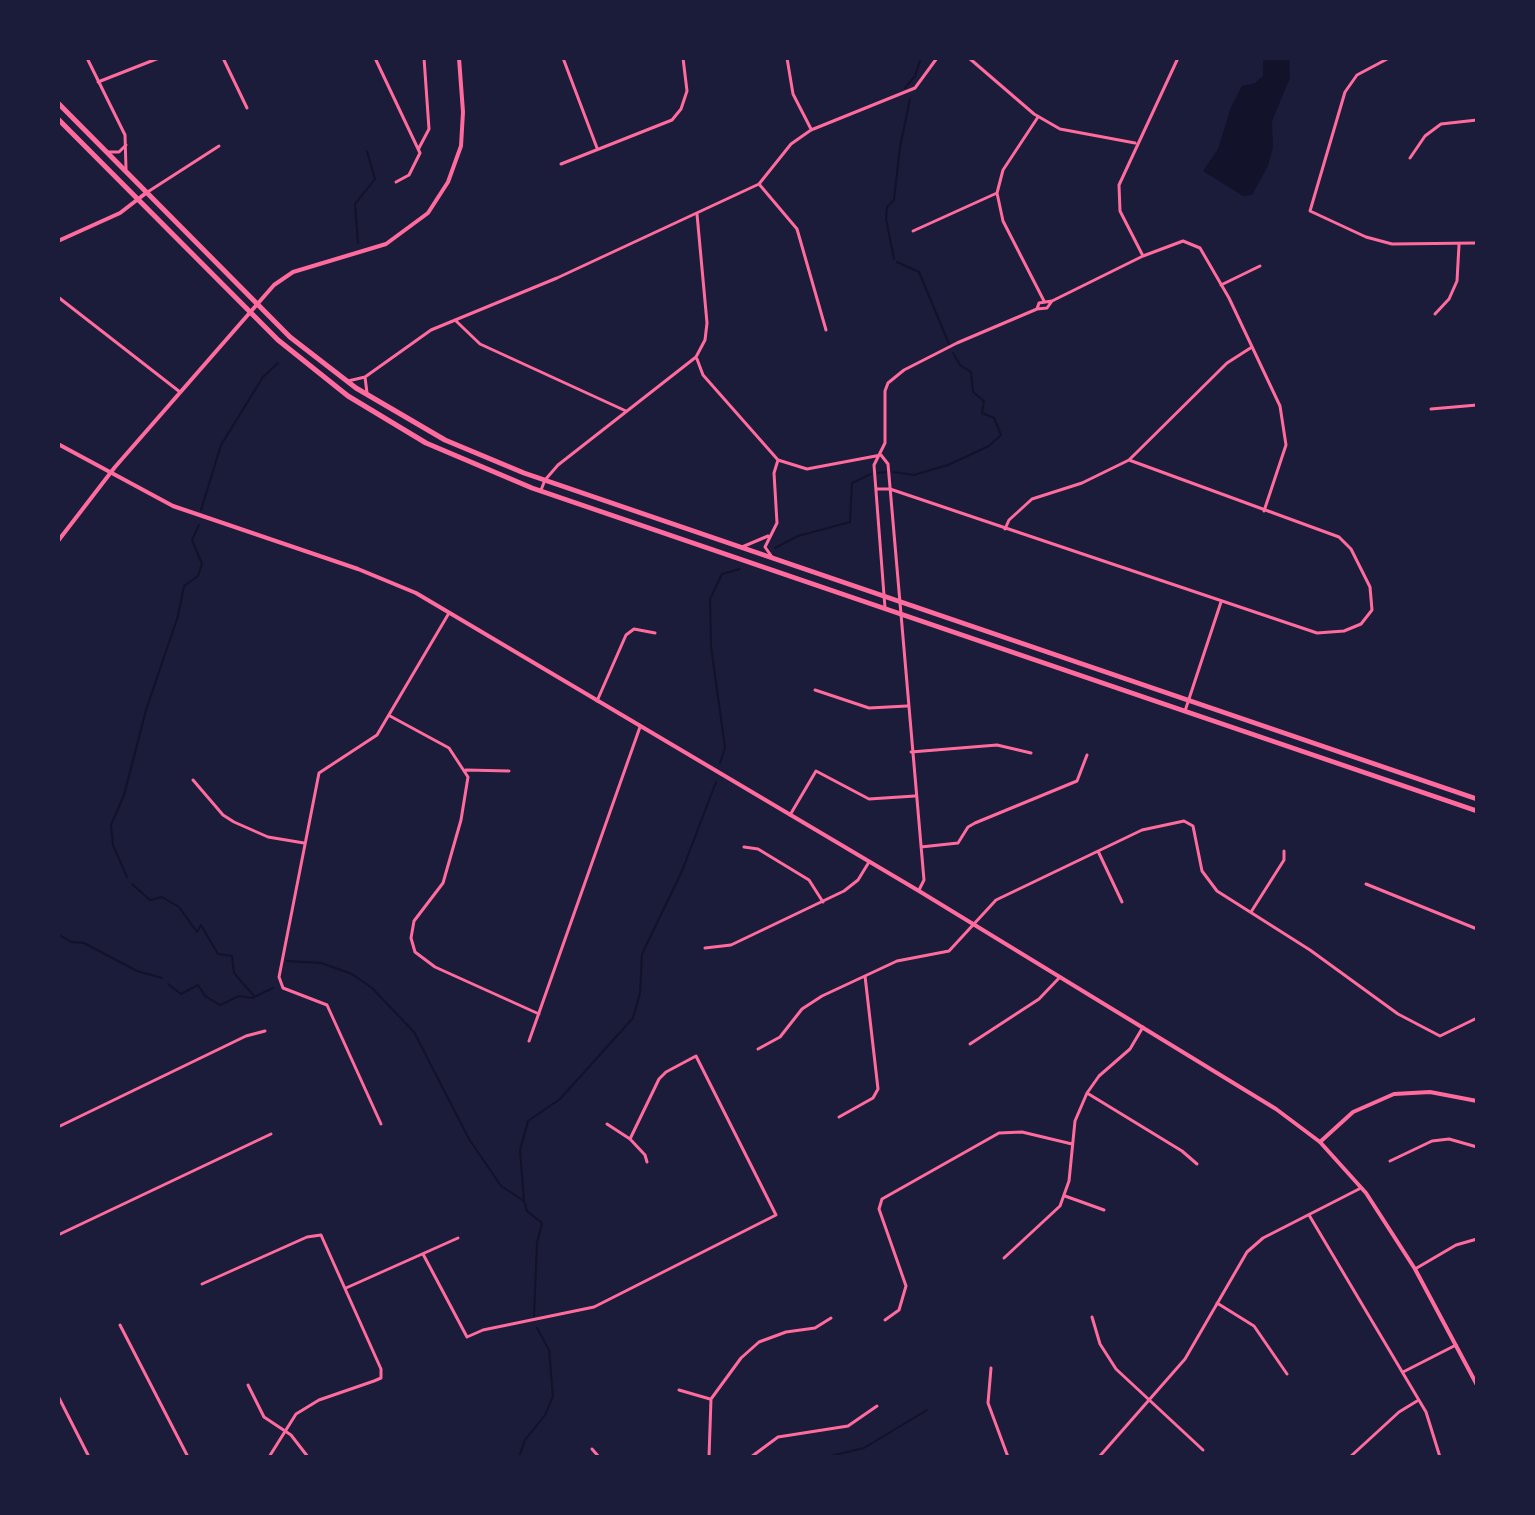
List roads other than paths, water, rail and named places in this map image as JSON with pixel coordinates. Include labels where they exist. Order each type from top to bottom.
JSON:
[{"type":"highway","points":[[58,103],[255,304],[346,381],[454,445],[777,561],[1014,638],[1477,799]]},
{"type":"highway","points":[[58,119],[248,311],[308,366],[373,413],[450,455],[541,491],[1477,811]]},
{"type":"main road","points":[[58,541],[110,474],[255,304],[293,272],[377,248],[407,231],[428,213],[448,182],[461,146],[463,112],[459,58]]},
{"type":"main road","points":[[58,241],[108,219],[146,193]]},
{"type":"main road","points":[[58,444],[191,514],[389,581],[449,613],[919,891],[1276,1109],[1320,1142],[1361,1188],[1415,1269],[1477,1385]]},
{"type":"main road","points":[[1320,1142],[1353,1112],[1394,1094],[1430,1092],[1477,1101]]},
{"type":"street","points":[[87,58],[125,135],[126,173]]},
{"type":"street","points":[[98,82],[159,58]]},
{"type":"street","points":[[223,58],[247,108]]},
{"type":"street","points":[[375,58],[419,148]]},
{"type":"street","points":[[396,182],[409,175],[417,165],[419,148],[429,129],[424,58]]},
{"type":"street","points":[[563,58],[597,148]]},
{"type":"street","points":[[561,164],[672,120],[681,109],[687,91],[683,58]]},
{"type":"street","points":[[787,58],[793,94],[811,130]]},
{"type":"street","points":[[346,381],[365,377],[431,330],[507,300],[759,184],[791,144],[811,130],[915,88],[937,58]]},
{"type":"street","points":[[969,58],[1038,117],[1060,129],[1136,144]]},
{"type":"street","points":[[1143,256],[1130,236],[1118,197],[1119,185],[1178,58]]},
{"type":"street","points":[[1389,58],[1357,75],[1345,92],[1310,211],[1366,237],[1392,244],[1477,243]]},
{"type":"street","points":[[1038,117],[1003,170],[997,193],[1003,221],[1044,301]]},
{"type":"street","points":[[1410,158],[1425,136],[1441,124],[1477,120]]},
{"type":"street","points":[[106,152],[115,153],[126,145]]},
{"type":"street","points":[[146,193],[219,146]]},
{"type":"street","points":[[759,184],[797,229],[826,330]]},
{"type":"street","points":[[913,231],[997,193]]},
{"type":"street","points":[[541,491],[545,480],[696,357],[705,340],[707,323],[697,214]]},
{"type":"street","points":[[1037,309],[1044,301],[1052,301],[1143,256],[1187,242],[1200,248],[1272,386],[1286,427],[1286,445],[1264,511]]},
{"type":"street","points":[[1435,314],[1449,299],[1457,281],[1459,243]]},
{"type":"street","points":[[1221,285],[1260,266]]},
{"type":"street","points":[[58,297],[180,392]]},
{"type":"street","points":[[885,608],[874,465],[885,443],[885,391],[888,383],[912,366],[1037,309],[1047,308],[1052,301]]},
{"type":"street","points":[[455,320],[480,344],[626,411]]},
{"type":"street","points":[[1005,529],[1009,520],[1032,499],[1082,483],[1129,460],[1227,363],[1252,347]]},
{"type":"street","points":[[696,357],[703,375],[778,460],[807,469],[881,455]]},
{"type":"street","points":[[365,377],[369,397]]},
{"type":"street","points":[[1431,409],[1477,405]]},
{"type":"street","points":[[881,455],[888,464],[924,880],[919,891]]},
{"type":"street","points":[[777,561],[766,550],[768,536],[777,523],[774,473],[778,460]]},
{"type":"street","points":[[877,489],[890,489],[1221,602],[1325,634],[1361,624],[1372,610],[1370,587],[1345,541],[1129,460]]},
{"type":"street","points":[[736,546],[751,545],[768,536]]},
{"type":"street","points":[[1185,711],[1221,602]]},
{"type":"street","points":[[381,1124],[327,1005],[283,988],[280,984],[319,773],[367,744],[390,716],[449,613]]},
{"type":"street","points":[[597,701],[626,635],[634,629],[655,633]]},
{"type":"street","points":[[815,690],[869,708],[907,706]]},
{"type":"street","points":[[390,716],[449,748],[466,770],[468,787],[443,883],[414,921],[411,938],[415,952],[435,967],[539,1014]]},
{"type":"street","points":[[529,1041],[640,727]]},
{"type":"street","points":[[911,752],[997,745],[1031,753]]},
{"type":"street","points":[[921,847],[958,843],[968,827],[975,823],[1077,781],[1087,755]]},
{"type":"street","points":[[466,770],[509,771]]},
{"type":"street","points":[[790,815],[816,771],[869,799],[915,796]]},
{"type":"street","points":[[193,780],[223,815],[234,822],[268,837],[304,843]]},
{"type":"street","points":[[758,1049],[785,1032],[810,1002],[897,961],[949,951],[996,900],[1151,826],[1190,823],[1207,880],[1398,1014],[1431,1033],[1448,1034],[1477,1018]]},
{"type":"street","points":[[744,847],[758,849],[809,880],[823,902]]},
{"type":"street","points":[[1098,851],[1122,902]]},
{"type":"street","points":[[1251,912],[1284,860],[1284,851]]},
{"type":"street","points":[[705,948],[731,945],[823,902],[852,886],[869,862]]},
{"type":"street","points":[[1366,884],[1477,929]]},
{"type":"street","points":[[839,1117],[873,1098],[878,1089],[871,1005],[865,976]]},
{"type":"street","points":[[970,1044],[1039,999],[1060,977]]},
{"type":"street","points":[[1004,1258],[1050,1218],[1065,1196],[1075,1121],[1087,1093],[1099,1076],[1130,1049],[1143,1027]]},
{"type":"street","points":[[58,1127],[246,1036],[265,1031]]},
{"type":"street","points":[[423,1254],[464,1335],[470,1336],[483,1330],[594,1307],[776,1215],[696,1056],[659,1079],[630,1139]]},
{"type":"street","points":[[1087,1093],[1182,1151],[1197,1164]]},
{"type":"street","points":[[607,1124],[630,1139],[645,1155],[647,1162]]},
{"type":"street","points":[[885,1320],[899,1310],[906,1286],[879,1209],[882,1199],[999,1133],[1022,1132],[1072,1144]]},
{"type":"street","points":[[58,1235],[271,1134]]},
{"type":"street","points":[[1390,1161],[1432,1141],[1449,1139],[1477,1147]]},
{"type":"street","points":[[1099,1457],[1185,1359],[1237,1265],[1253,1246],[1361,1188]]},
{"type":"street","points":[[1065,1196],[1104,1210]]},
{"type":"street","points":[[1309,1215],[1325,1247],[1342,1267],[1432,1424],[1440,1457]]},
{"type":"street","points":[[202,1284],[307,1237],[321,1235],[346,1288],[381,1378],[306,1407],[284,1431],[269,1457]]},
{"type":"street","points":[[346,1288],[458,1238]]},
{"type":"street","points":[[1415,1269],[1456,1245],[1477,1239]]},
{"type":"street","points":[[1217,1303],[1254,1326],[1287,1374]]},
{"type":"street","points":[[1092,1317],[1095,1332],[1109,1360],[1203,1450]]},
{"type":"street","points":[[709,1457],[711,1399],[741,1358],[759,1342],[786,1332],[815,1328],[831,1318]]},
{"type":"street","points":[[120,1325],[188,1457]]},
{"type":"street","points":[[1403,1372],[1456,1345]]},
{"type":"street","points":[[991,1368],[988,1403],[1008,1457]]},
{"type":"street","points":[[248,1385],[264,1417],[300,1444],[308,1457]]},
{"type":"street","points":[[679,1390],[711,1399]]},
{"type":"street","points":[[58,1396],[89,1457]]},
{"type":"street","points":[[1350,1457],[1399,1412],[1419,1400]]},
{"type":"street","points":[[751,1457],[778,1437],[848,1426],[877,1406]]},
{"type":"street","points":[[592,1449],[599,1457]]},
{"type":"waterway","points":[[905,88],[915,76],[921,58]]},
{"type":"waterway","points":[[894,259],[886,219],[887,207],[894,200],[910,99]]},
{"type":"waterway","points":[[358,243],[355,204],[375,179],[367,151]]},
{"type":"waterway","points":[[897,262],[919,272],[949,344]]},
{"type":"waterway","points":[[893,472],[914,475],[948,465],[989,446],[1001,435],[994,418],[982,413],[984,401],[973,392],[971,372],[960,365],[953,353]]},
{"type":"waterway","points":[[201,510],[221,445],[263,377],[278,363]]},
{"type":"waterway","points":[[878,473],[886,472]]},
{"type":"waterway","points":[[775,548],[798,536],[850,522],[852,483],[871,474]]},
{"type":"waterway","points":[[127,877],[113,845],[111,825],[124,795],[146,710],[178,616],[184,586],[198,576],[202,564],[192,540],[199,525]]},
{"type":"waterway","points":[[720,763],[725,748],[711,646],[710,599],[722,574],[740,569]]},
{"type":"waterway","points":[[524,1201],[520,1150],[528,1121],[560,1099],[633,1018],[640,993],[642,954],[682,871],[716,782]]},
{"type":"waterway","points":[[132,884],[150,900],[162,897],[179,907],[197,932],[201,925],[218,954],[232,956],[234,973],[254,996]]},
{"type":"waterway","points":[[58,934],[71,942],[84,943],[137,971],[162,978]]},
{"type":"waterway","points":[[287,961],[321,963],[352,974],[372,988],[414,1032],[469,1139],[501,1186],[524,1201],[527,1211],[542,1223],[537,1243],[534,1316]]},
{"type":"waterway","points":[[168,984],[181,994],[198,985],[205,996],[220,1005],[239,996],[252,998],[273,988]]},
{"type":"waterway","points":[[519,1457],[525,1440],[545,1415],[553,1396],[549,1350],[537,1328]]},
{"type":"waterway","points":[[826,1457],[864,1448],[927,1410]]}]
